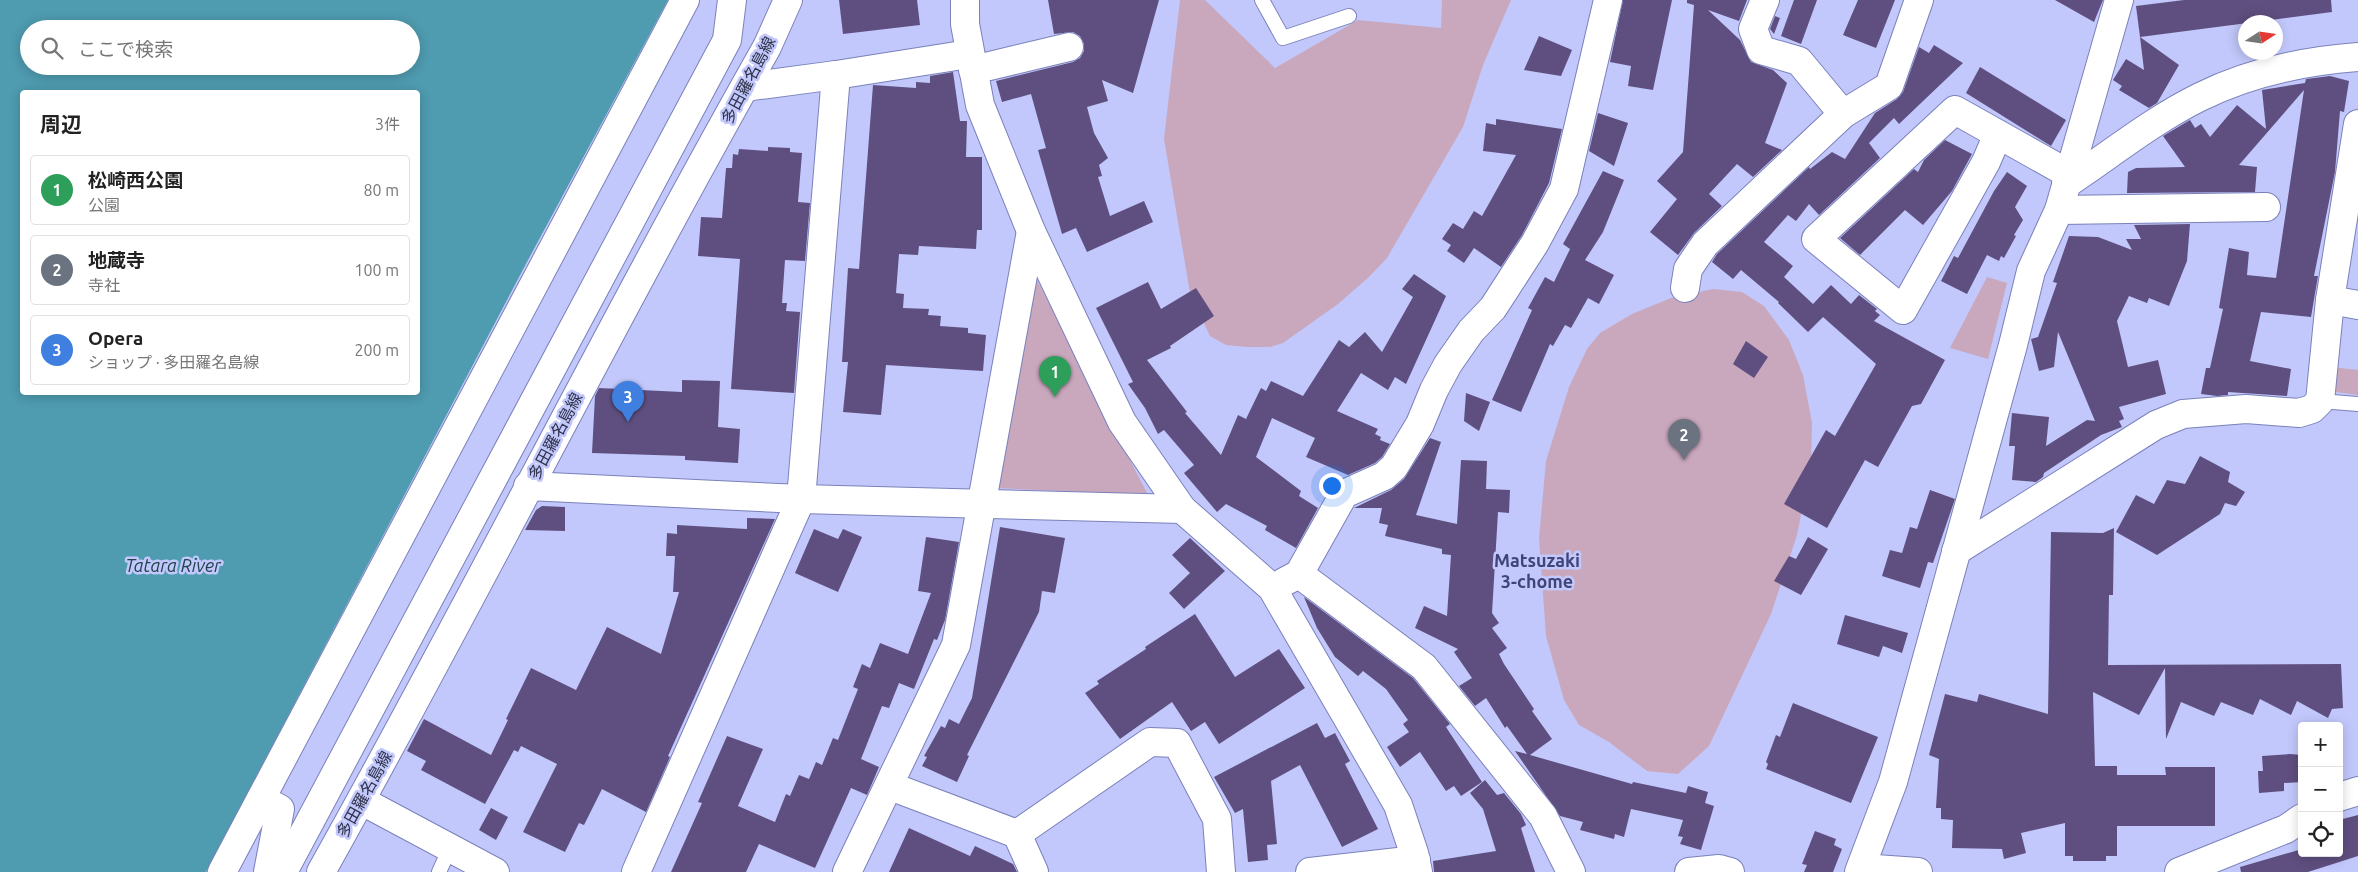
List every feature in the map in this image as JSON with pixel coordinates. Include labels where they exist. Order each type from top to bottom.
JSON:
[{"type":"street","points":[[222,872],[686,0]]},
{"type":"street","points":[[283,872],[727,40],[732,0]]},
{"type":"street","name":"多田羅名島線","points":[[321,872],[358,807],[528,486],[767,47],[788,0]]},
{"type":"street","points":[[965,0],[965,24],[980,105],[1031,231],[1122,422],[1182,510],[1272,588],[1398,805],[1417,866],[1310,872]]},
{"type":"street","points":[[1272,588],[1299,574],[1344,494],[1384,476],[1394,466],[1420,424],[1448,364],[1471,332],[1493,308],[1547,220],[1564,189],[1608,0]]},
{"type":"street","points":[[1765,0],[1752,29],[1761,50],[1799,61],[1844,114]]},
{"type":"street","points":[[1684,288],[1688,269],[1706,244],[1844,114],[1889,86],[1919,0]]},
{"type":"street","points":[[1918,872],[1860,870],[1893,782],[2031,271],[2065,189],[2119,0]]},
{"type":"street","points":[[744,87],[836,75],[971,62],[1069,47]]},
{"type":"street","points":[[2065,189],[2160,120],[2200,97],[2269,71],[2358,57]]},
{"type":"street","points":[[636,872],[801,499],[836,75]]},
{"type":"street","points":[[1998,134],[1986,162],[1903,310],[1816,239],[1955,110],[1998,134],[2065,189],[2266,207]]},
{"type":"street","points":[[1956,551],[2156,425],[2183,414],[2246,409],[2299,413],[2312,410],[2320,401],[2330,300],[2358,127]]},
{"type":"street","points":[[847,872],[890,786],[956,645],[1031,231]]},
{"type":"street","points":[[2330,300],[2358,305]]},
{"type":"street","points":[[528,486],[801,499],[1182,510]]},
{"type":"street","points":[[1299,574],[1424,667],[1543,816],[1571,872]]},
{"type":"street","points":[[1017,834],[1150,742],[1177,743],[1217,818],[1221,872]]},
{"type":"street","points":[[890,786],[1017,834],[1034,872]]},
{"type":"street","points":[[2343,796],[2358,791]]},
{"type":"street","points":[[261,799],[280,809],[268,872]]},
{"type":"street","points":[[299,872],[358,807],[444,860],[495,872]]},
{"type":"street","points":[[2179,872],[2286,829],[2298,821]]},
{"type":"street","points":[[1689,872],[1719,869],[1730,872]]},
{"type":"lane","points":[[1262,0],[1283,38],[1349,16]]},
{"type":"lane","points":[[2320,401],[2358,404]]},
{"type":"shaded area","points":[[1180,0],[1205,0],[1275,68],[1358,20],[1441,28],[1442,0],[1511,0],[1483,65],[1463,127],[1387,258],[1369,277],[1338,304],[1283,343],[1270,347],[1226,345],[1210,336],[1190,293],[1164,139]]},
{"type":"shaded area","points":[[1034,274],[1148,495],[996,488]]},
{"type":"shaded area","points":[[1987,277],[2007,283],[1988,359],[1950,348]]},
{"type":"shaded area","points":[[1713,289],[1742,292],[1764,306],[1789,340],[1803,375],[1812,423],[1811,465],[1797,535],[1771,614],[1709,746],[1678,774],[1647,771],[1609,742],[1579,725],[1564,700],[1546,636],[1539,538],[1546,461],[1569,387],[1587,349],[1600,333],[1632,314],[1671,298]]},
{"type":"shaded area","points":[[2332,367],[2358,370],[2358,395],[2329,391]]},
{"type":"water","name":"Tatara River","points":[[0,0],[668,0],[528,260],[206,872],[0,872]]},
{"type":"building","points":[[839,0],[917,0],[920,25],[843,34]]},
{"type":"building","points":[[1048,0],[1159,0],[1133,93],[1102,80],[1108,101],[1087,107],[1094,133],[1108,158],[1099,165],[1102,176],[1098,177],[1110,216],[1144,201],[1153,222],[1087,252],[1076,228],[1062,234],[1038,150],[1046,148],[1031,94],[1002,102],[996,81],[1073,62],[1080,58],[1084,51],[1084,44],[1080,36],[1073,32],[1054,34]]},
{"type":"building","points":[[1623,0],[1672,0],[1653,90],[1628,86],[1631,66],[1610,62]]},
{"type":"building","points":[[1687,0],[1747,0],[1739,21],[1708,10],[1740,40],[1751,62],[1773,70],[1787,83],[1765,143],[1782,150],[1753,177],[1737,164],[1709,194],[1722,206],[1694,233],[1678,255],[1650,232],[1677,199],[1657,181],[1683,152],[1694,5],[1687,3]]},
{"type":"building","points":[[1794,0],[1817,0],[1801,44],[1781,36]]},
{"type":"building","points":[[1858,0],[1895,0],[1876,48],[1843,35]]},
{"type":"building","points":[[2055,0],[2103,0],[2094,22]]},
{"type":"building","points":[[2184,0],[2331,0],[2332,12],[2283,18],[2283,15],[2238,15],[2238,24],[2140,37],[2136,6]]},
{"type":"building","points":[[1775,16],[1780,18],[1774,34],[1770,29]]},
{"type":"building","points":[[1539,36],[1572,50],[1561,76],[1524,70]]},
{"type":"building","points":[[2140,37],[2179,65],[2157,103],[2149,108],[2119,90],[2122,86],[2113,80],[2126,59],[2144,70]]},
{"type":"building","points":[[1934,45],[1963,63],[1899,124],[1894,118],[1869,143],[1880,158],[1819,215],[1809,204],[1796,221],[1788,215],[1764,242],[1793,266],[1784,277],[1813,304],[1831,285],[1851,304],[1859,295],[1877,309],[1875,311],[1880,315],[1874,321],[1945,360],[1921,404],[1912,406],[1878,467],[1865,460],[1827,528],[1784,504],[1826,430],[1835,436],[1876,364],[1823,317],[1808,332],[1779,302],[1741,270],[1733,279],[1712,262],[1717,254],[1809,167],[1810,169],[1832,152],[1845,159],[1875,113],[1897,99],[1903,92],[1919,47],[1929,53]]},
{"type":"building","points":[[1980,67],[2066,120],[2051,146],[1966,93]]},
{"type":"building","points":[[953,72],[960,121],[967,121],[966,157],[982,157],[982,230],[977,230],[976,249],[919,246],[918,255],[899,254],[896,293],[904,294],[903,308],[929,309],[928,315],[941,316],[940,326],[968,328],[968,333],[986,335],[983,371],[886,365],[881,415],[843,412],[848,362],[842,362],[848,268],[859,269],[873,85],[916,88],[916,82],[930,83],[930,76]]},
{"type":"building","points":[[2330,76],[2349,81],[2344,112],[2340,111],[2335,172],[2314,276],[2318,276],[2311,317],[2261,312],[2250,361],[2291,369],[2287,396],[2228,392],[2228,395],[2217,396],[2201,394],[2206,368],[2210,368],[2223,309],[2219,308],[2229,248],[2249,252],[2247,275],[2276,278],[2304,90],[2239,165],[2257,167],[2255,192],[2127,193],[2128,172],[2136,168],[2185,167],[2163,136],[2190,120],[2195,128],[2201,124],[2210,137],[2237,105],[2266,129],[2262,90],[2305,83],[2306,79]]},
{"type":"building","points":[[1598,113],[1628,123],[1614,166],[1589,151]]},
{"type":"building","points":[[1496,119],[1562,129],[1549,183],[1522,235],[1501,267],[1474,248],[1464,263],[1447,251],[1451,245],[1442,239],[1453,223],[1463,229],[1474,211],[1482,216],[1516,155],[1483,151],[1486,123],[1496,125]]},
{"type":"building","points":[[1945,140],[1972,154],[1952,191],[1923,225],[1905,210],[1860,255],[1840,238],[1914,169],[1918,172],[1924,160]]},
{"type":"building","points":[[768,147],[790,148],[790,152],[802,153],[798,202],[810,203],[805,261],[785,260],[782,303],[787,303],[786,311],[800,312],[794,393],[731,389],[740,259],[698,256],[701,217],[722,218],[726,168],[732,168],[733,154],[738,155],[739,149],[768,151]]},
{"type":"building","points":[[1603,171],[1624,180],[1603,232],[1585,260],[1614,275],[1599,304],[1588,298],[1571,328],[1565,325],[1553,346],[1550,344],[1521,412],[1492,400],[1532,310],[1528,308],[1545,277],[1554,282],[1570,249],[1563,244]]},
{"type":"building","points":[[2007,172],[2027,186],[2015,207],[2023,220],[2004,258],[2001,256],[1999,261],[1987,255],[1967,294],[1941,281],[1954,256],[1958,258],[1994,191]]},
{"type":"building","points":[[2190,224],[2187,261],[2169,306],[2149,298],[2147,303],[2129,296],[2117,321],[2128,367],[2158,360],[2166,394],[2119,407],[2124,419],[2119,421],[2122,427],[2101,435],[2044,473],[2043,477],[2036,482],[2012,480],[2015,446],[2009,446],[2012,413],[2049,417],[2046,446],[2087,420],[2095,421],[2058,332],[2054,367],[2039,371],[2031,339],[2038,337],[2057,283],[2053,282],[2069,236],[2098,237],[2132,250],[2126,239],[2141,239],[2134,225]]},
{"type":"building","points":[[1414,274],[1446,296],[1406,384],[1395,377],[1388,390],[1361,373],[1337,411],[1378,429],[1375,434],[1381,437],[1380,440],[1390,444],[1382,457],[1375,463],[1348,475],[1306,457],[1315,438],[1272,418],[1256,457],[1301,491],[1299,496],[1318,508],[1296,548],[1265,530],[1267,526],[1226,504],[1217,512],[1184,473],[1194,465],[1164,430],[1158,434],[1145,408],[1128,384],[1133,382],[1096,308],[1148,282],[1161,309],[1196,288],[1214,316],[1170,346],[1171,348],[1147,360],[1187,412],[1185,413],[1221,455],[1238,415],[1246,419],[1261,388],[1266,391],[1271,381],[1303,396],[1339,340],[1349,347],[1365,332],[1382,352],[1413,297],[1402,289]]},
{"type":"building","points":[[1746,341],[1768,357],[1754,378],[1733,364]]},
{"type":"building","points":[[682,380],[720,381],[718,427],[740,429],[738,463],[685,460],[685,456],[592,453],[595,396],[599,388],[682,392]]},
{"type":"building","points":[[1466,393],[1490,402],[1479,431],[1464,421]]},
{"type":"building","points":[[1430,438],[1441,442],[1416,515],[1457,524],[1461,460],[1487,461],[1486,489],[1510,490],[1509,513],[1498,512],[1492,613],[1499,623],[1492,628],[1507,648],[1499,654],[1504,664],[1534,709],[1532,711],[1552,739],[1530,755],[1632,784],[1633,782],[1686,793],[1688,786],[1708,792],[1705,803],[1714,806],[1701,850],[1680,844],[1683,837],[1678,836],[1683,820],[1631,809],[1624,837],[1615,834],[1614,839],[1580,830],[1583,822],[1560,816],[1515,751],[1527,754],[1507,726],[1505,728],[1486,698],[1475,706],[1459,686],[1472,678],[1454,652],[1458,649],[1415,628],[1424,606],[1447,616],[1451,555],[1442,554],[1442,549],[1385,536],[1388,525],[1379,523],[1382,508],[1354,508],[1391,490],[1404,479]]},
{"type":"building","points":[[2200,456],[2230,472],[2228,482],[2245,492],[2236,506],[2225,503],[2220,514],[2157,555],[2116,532],[2136,495],[2154,504],[2167,480],[2185,484]]},
{"type":"building","points":[[1930,490],[1955,499],[1933,563],[1928,562],[1920,588],[1882,576],[1890,550],[1902,553],[1910,527],[1917,529]]},
{"type":"building","points":[[542,506],[565,507],[565,531],[525,530],[536,510]]},
{"type":"building","points":[[747,518],[775,519],[668,756],[670,757],[646,812],[602,789],[584,825],[579,823],[565,852],[523,832],[557,764],[521,746],[518,752],[514,750],[485,804],[421,770],[426,761],[407,751],[424,719],[491,755],[531,668],[576,690],[607,627],[661,654],[679,592],[673,592],[675,556],[666,556],[667,533],[677,534],[677,525],[747,529]]},
{"type":"building","points":[[1000,527],[1065,538],[1055,593],[1042,591],[1039,612],[967,755],[969,756],[957,782],[922,766],[927,757],[924,756],[941,726],[945,728],[949,719],[959,724],[972,698]]},
{"type":"building","points":[[2114,528],[2113,595],[2109,595],[2108,665],[2341,664],[2343,708],[2332,709],[2328,718],[2297,701],[2291,715],[2260,699],[2253,715],[2221,702],[2214,716],[2181,702],[2166,739],[2165,668],[2139,715],[2093,692],[2095,766],[2117,766],[2117,775],[2166,775],[2165,767],[2215,767],[2215,826],[2117,826],[2117,856],[2106,856],[2106,861],[2073,861],[2073,856],[2065,856],[2065,823],[2021,833],[2026,853],[2004,859],[2002,849],[1952,848],[1953,820],[1941,819],[1941,808],[1936,808],[1939,759],[1929,755],[1945,694],[1977,702],[1979,694],[2048,714],[2051,532],[2103,533]]},
{"type":"building","points":[[814,529],[838,539],[843,529],[862,537],[838,592],[795,573]]},
{"type":"building","points":[[926,537],[959,542],[945,620],[937,640],[934,639],[914,689],[899,683],[889,708],[882,706],[861,759],[879,767],[867,795],[851,788],[815,868],[759,844],[746,872],[671,872],[702,803],[698,802],[727,736],[763,749],[738,806],[775,822],[786,794],[790,796],[799,775],[809,779],[816,762],[822,765],[833,738],[838,740],[858,689],[853,687],[862,664],[870,668],[880,643],[908,654],[931,593],[918,591]]},
{"type":"building","points":[[1808,537],[1828,549],[1801,595],[1774,581],[1789,556],[1796,559]]},
{"type":"building","points":[[1190,538],[1225,571],[1184,609],[1169,593],[1190,573],[1172,555]]},
{"type":"building","points":[[1304,597],[1413,678],[1450,724],[1446,727],[1482,782],[1461,796],[1454,786],[1446,791],[1420,752],[1400,767],[1387,747],[1409,732],[1403,724],[1408,720],[1386,689],[1363,671],[1358,676],[1335,657],[1317,628]]},
{"type":"building","points":[[1195,614],[1235,677],[1279,649],[1305,688],[1219,744],[1205,722],[1191,731],[1172,702],[1120,739],[1085,693],[1099,684],[1097,681]]},
{"type":"building","points":[[1845,615],[1908,633],[1902,653],[1883,646],[1879,657],[1837,644]]},
{"type":"building","points":[[1793,703],[1878,737],[1851,803],[1766,769],[1768,764],[1766,762],[1776,735],[1780,737]]},
{"type":"building","points":[[1317,723],[1325,738],[1335,733],[1350,761],[1345,764],[1378,829],[1342,847],[1300,765],[1271,781],[1277,844],[1267,845],[1268,860],[1248,862],[1243,809],[1235,813],[1214,777]]},
{"type":"building","points":[[2298,755],[2298,782],[2284,783],[2284,791],[2259,793],[2258,771],[2263,771],[2262,756]]},
{"type":"building","points":[[1485,780],[1497,795],[1504,793],[1521,814],[1526,825],[1521,828],[1535,872],[1434,872],[1433,861],[1496,851],[1483,809],[1470,793]]},
{"type":"building","points":[[491,808],[508,817],[496,840],[479,830]]},
{"type":"building","points":[[2358,815],[2358,856],[2308,872],[2241,872],[2240,867],[2298,850],[2298,857],[2343,857],[2343,819]]},
{"type":"building","points":[[909,828],[970,856],[975,846],[1013,864],[1017,872],[889,872]]},
{"type":"building","points":[[1815,831],[1836,839],[1834,845],[1842,849],[1833,872],[1804,872],[1807,865],[1802,864]]},
{"type":"place","name":"松崎西公園","points":[[1055,397]]},
{"type":"place","name":"Opera","points":[[628,422]]},
{"type":"place","name":"地蔵寺","points":[[1684,460]]},
{"type":"district","name":"Matsuzaki 3-chome","points":[[1537,570]]}]
